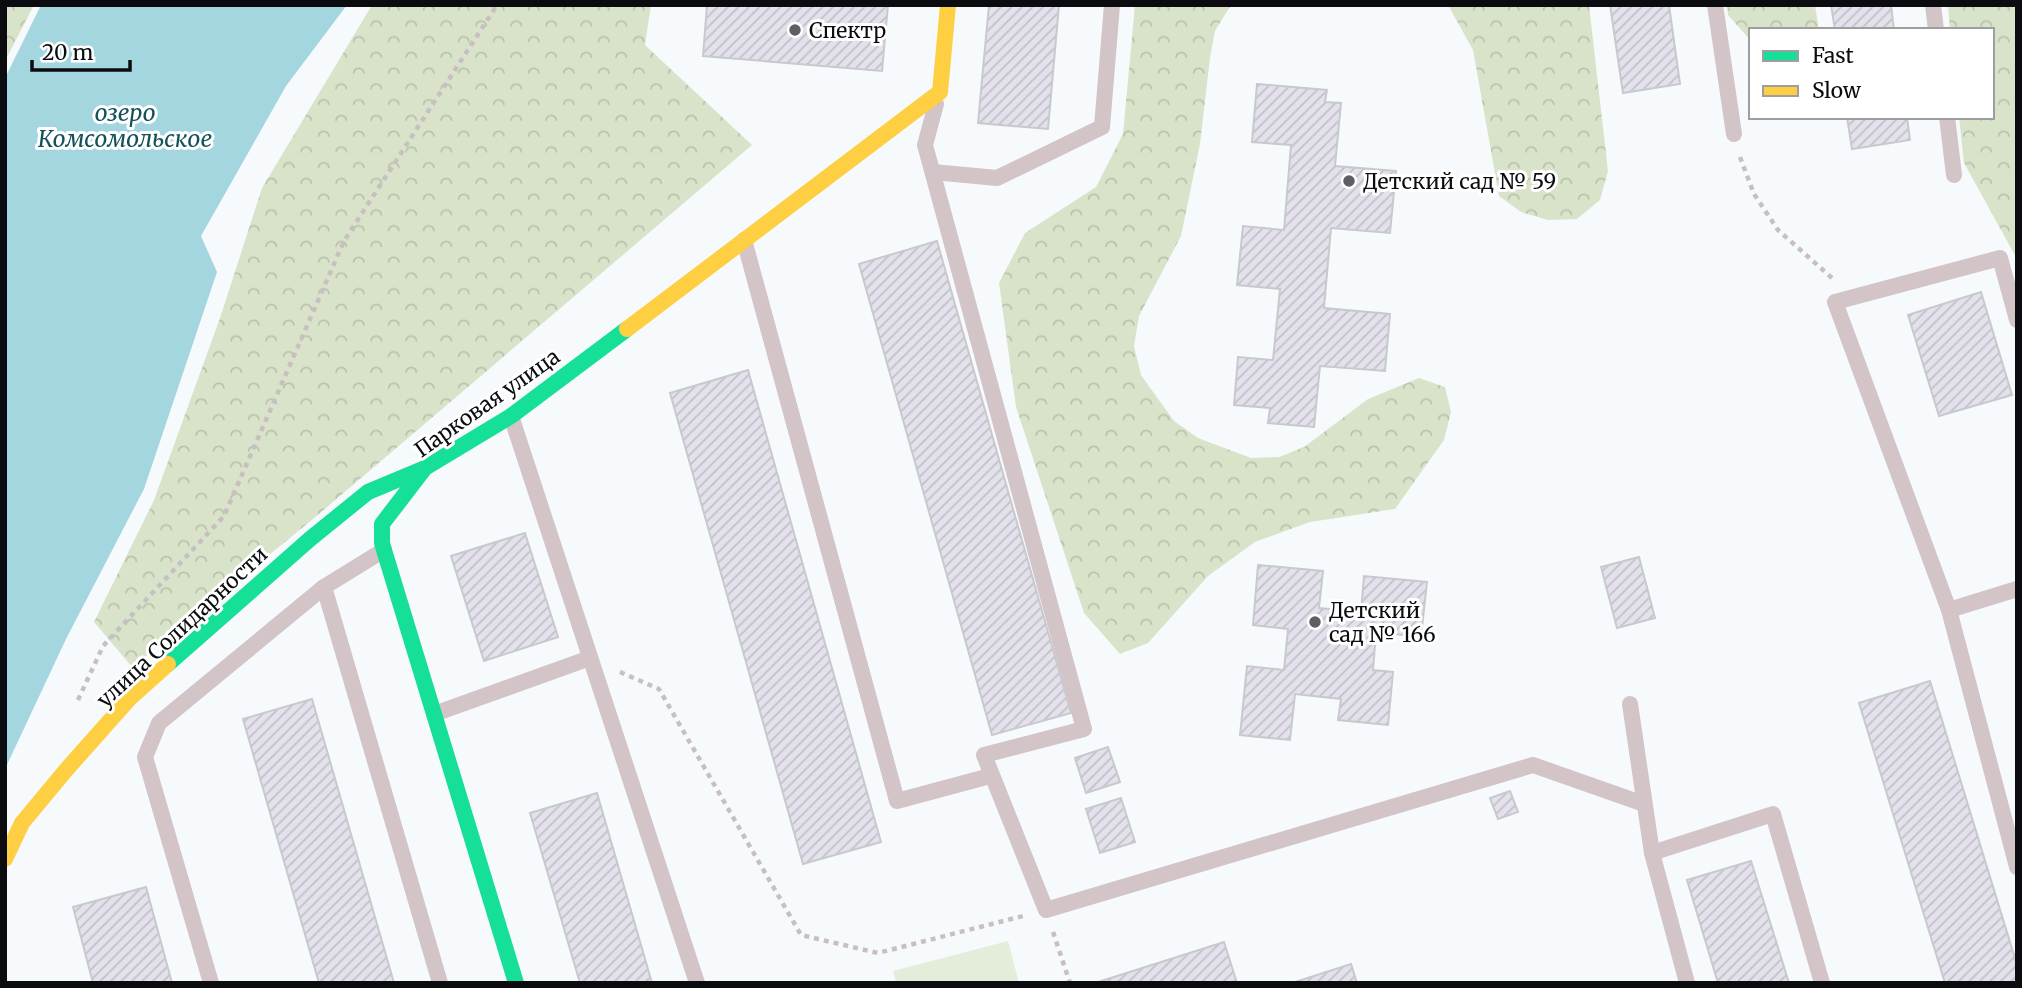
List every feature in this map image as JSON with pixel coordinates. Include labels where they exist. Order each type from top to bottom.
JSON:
[{"type":"street","points":[[940,92],[948,5]]},
{"type":"street","name":"Парковая улица","points":[[516,983],[384,550],[382,524],[425,468],[511,416],[940,92]]},
{"type":"street","name":"улица Солидарности","points":[[5,859],[22,823],[130,698],[310,539],[368,492],[425,468]]},
{"type":"lane","points":[[933,172],[997,178],[1102,127],[1112,5]]},
{"type":"lane","points":[[1715,5],[1734,134]]},
{"type":"lane","points":[[1933,5],[1936,28]]},
{"type":"lane","points":[[940,92],[925,145],[1084,729],[984,755],[990,776],[1046,910],[1533,765],[1644,804]]},
{"type":"lane","points":[[1947,119],[1954,175]]},
{"type":"lane","points":[[744,240],[897,802],[990,776]]},
{"type":"lane","points":[[2017,320],[2000,258],[1835,302],[1949,610],[2017,867]]},
{"type":"lane","points":[[511,416],[697,983]]},
{"type":"lane","points":[[211,983],[145,757],[159,723],[324,587],[384,550]]},
{"type":"lane","points":[[324,587],[440,983]]},
{"type":"lane","points":[[1949,610],[2017,589]]},
{"type":"lane","points":[[434,714],[590,659]]},
{"type":"lane","points":[[1630,705],[1652,853],[1688,983]]},
{"type":"lane","points":[[1652,853],[1773,814],[1822,983]]},
{"type":"path","points":[[74,708],[103,646],[224,516],[344,241],[497,5]]},
{"type":"path","points":[[1734,134],[1741,162],[1754,194],[1778,230],[1854,297]]},
{"type":"path","points":[[590,659],[659,689],[801,935],[878,953],[1046,910],[1070,983]]},
{"type":"green space","points":[[5,5],[34,5],[5,61]]},
{"type":"green space","points":[[372,5],[651,5],[645,45],[752,145],[313,519],[132,667],[94,622],[154,500],[220,318],[262,188]]},
{"type":"green space","points":[[1135,5],[1233,5],[1215,31],[1200,144],[1181,236],[1139,316],[1134,346],[1141,375],[1174,421],[1198,438],[1251,458],[1279,457],[1304,447],[1368,399],[1419,378],[1445,387],[1451,412],[1444,440],[1395,509],[1310,522],[1255,542],[1208,576],[1148,643],[1120,654],[1084,613],[1016,407],[999,283],[1025,233],[1096,187],[1123,134]]},
{"type":"green space","points":[[1448,5],[1589,5],[1608,171],[1600,200],[1577,219],[1548,220],[1521,212],[1499,196],[1473,50]]},
{"type":"green space","points":[[1727,5],[1815,5],[1819,28],[1749,28],[1749,39],[1728,15]]},
{"type":"green space","points":[[1948,5],[2017,5],[2017,259],[1964,163],[1959,119],[1994,119],[1994,28],[1950,28]]},
{"type":"green space","points":[[1008,941],[1019,983],[896,983],[893,971]]},
{"type":"water","name":"озеро Комсомольское","points":[[41,5],[347,5],[286,86],[201,236],[217,272],[144,489],[66,639],[5,769],[5,78]]},
{"type":"building","name":"Спектр","points":[[707,5],[888,5],[882,71],[703,56]]},
{"type":"building","points":[[989,5],[1059,5],[1048,129],[978,123]]},
{"type":"building","points":[[1610,5],[1669,5],[1680,84],[1623,93]]},
{"type":"building","points":[[1831,5],[1891,5],[1894,28],[1835,28]]},
{"type":"building","points":[[1257,84],[1327,90],[1325,102],[1341,103],[1335,166],[1396,171],[1390,233],[1331,228],[1324,308],[1390,314],[1385,371],[1320,366],[1314,427],[1268,423],[1270,408],[1234,405],[1238,357],[1273,360],[1280,289],[1237,285],[1243,226],[1284,230],[1291,145],[1252,142]]},
{"type":"building","points":[[1847,119],[1907,119],[1910,140],[1852,149]]},
{"type":"building","points":[[937,241],[1071,713],[992,735],[859,264]]},
{"type":"building","points":[[1981,292],[2012,395],[1939,416],[1908,315]]},
{"type":"building","points":[[748,370],[881,842],[803,864],[670,393]]},
{"type":"building","points":[[525,533],[558,637],[484,661],[451,556]]},
{"type":"building","points":[[1639,557],[1655,618],[1617,628],[1601,567]]},
{"type":"building","points":[[1258,565],[1323,571],[1319,608],[1361,612],[1364,576],[1427,582],[1421,637],[1376,632],[1373,670],[1393,672],[1388,725],[1338,720],[1341,699],[1295,694],[1290,740],[1240,735],[1247,666],[1284,670],[1288,629],[1253,625]]},
{"type":"building","points":[[1930,681],[2017,965],[2017,983],[1945,983],[1859,703]]},
{"type":"building","points":[[312,699],[394,983],[319,983],[243,719]]},
{"type":"building","points":[[1108,747],[1120,782],[1086,793],[1075,758]]},
{"type":"building","points":[[1510,791],[1518,812],[1498,819],[1490,798]]},
{"type":"building","points":[[597,793],[652,983],[580,983],[530,813]]},
{"type":"building","points":[[1121,798],[1135,842],[1100,853],[1086,809]]},
{"type":"building","points":[[1751,861],[1789,983],[1718,983],[1687,880]]},
{"type":"building","points":[[146,887],[172,983],[93,983],[73,907]]},
{"type":"building","points":[[1224,942],[1237,983],[1095,983]]},
{"type":"building","points":[[1351,964],[1357,983],[1292,983]]},
{"type":"traffic: fast","points":[[516,983],[384,550],[382,524],[425,468],[511,416],[627,329]]},
{"type":"traffic: fast","points":[[168,664],[310,539],[368,492],[423,469]]},
{"type":"traffic: slow","points":[[627,329],[940,92],[948,5]]},
{"type":"traffic: slow","points":[[5,859],[22,823],[66,770],[130,698],[168,664]]},
{"type":"place","name":"Спектр","points":[[795,30]]},
{"type":"place","name":"Детский сад № 59","points":[[1349,181]]},
{"type":"place","name":"Детский сад № 166","points":[[1315,622]]}]
